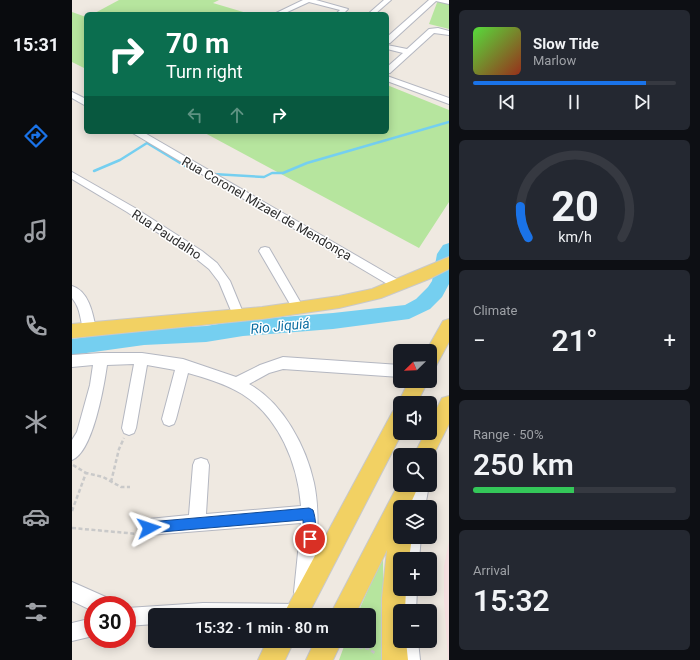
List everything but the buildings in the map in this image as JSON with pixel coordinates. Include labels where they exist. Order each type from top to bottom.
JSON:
[{"type":"main road","points":[[72,331],[238,315],[298,308],[353,299],[374,294],[398,285],[447,263]]},
{"type":"main road","points":[[437,348],[449,326]]},
{"type":"main road","points":[[428,448],[449,404]]},
{"type":"main road","points":[[299,608],[393,430]]},
{"type":"main road","points":[[346,608],[405,492]]},
{"type":"main road","points":[[387,658],[395,569],[400,544]]},
{"type":"main road","points":[[271,660],[277,648]]},
{"type":"street","points":[[281,12],[308,0],[344,9],[341,12]]},
{"type":"street","points":[[373,12],[388,0]]},
{"type":"street","points":[[389,39],[433,0]]},
{"type":"street","points":[[438,0],[449,2]]},
{"type":"street","points":[[389,69],[432,31],[438,30],[449,33]]},
{"type":"street","points":[[389,47],[409,52]]},
{"type":"street","points":[[389,79],[449,102]]},
{"type":"street","points":[[72,95],[84,102]]},
{"type":"street","name":"Rua Coronel Mizael de Mendonça","points":[[139,134],[398,285]]},
{"type":"street","name":"Rua Paudalho","points":[[72,175],[137,214],[198,254],[213,266],[224,281],[238,315]]},
{"type":"street","points":[[265,250],[298,308]]},
{"type":"street","points":[[72,290],[84,304],[90,329]]},
{"type":"street","points":[[72,453],[84,434],[97,385],[101,359]]},
{"type":"street","points":[[129,428],[142,359]]},
{"type":"street","points":[[72,361],[142,359],[183,365],[236,384],[258,399],[279,422],[291,439],[300,462],[306,485],[310,539],[298,608]]},
{"type":"street","points":[[236,384],[262,370],[283,363],[393,371]]},
{"type":"street","points":[[169,419],[183,365]]},
{"type":"street","points":[[197,523],[201,465]]},
{"type":"street","points":[[149,528],[309,514]]},
{"type":"street","points":[[72,591],[84,597]]},
{"type":"street","points":[[136,616],[148,616]]},
{"type":"street","points":[[72,632],[84,629]]},
{"type":"street","points":[[409,648],[410,660]]},
{"type":"path","points":[[111,482],[119,449],[129,428]]},
{"type":"path","points":[[72,464],[86,473],[103,477],[121,487],[130,487]]},
{"type":"path","points":[[72,511],[86,473]]},
{"type":"path","points":[[72,528],[138,534],[149,528]]},
{"type":"path","points":[[327,649],[368,649],[387,658]]},
{"type":"shaded area","points":[[449,541],[448,660],[444,600],[444,566]]},
{"type":"green space","points":[[119,0],[219,0],[213,3],[243,12],[97,12]]},
{"type":"green space","points":[[438,0],[449,0],[449,29],[429,24]]},
{"type":"green space","points":[[72,12],[84,16],[84,68],[72,62]]},
{"type":"green space","points":[[389,86],[449,110],[449,202],[419,248],[207,134],[389,134]]},
{"type":"green space","points":[[383,555],[384,660],[339,660],[343,648],[376,648],[376,608],[360,608]]},
{"type":"waterway","points":[[213,174],[264,177],[272,173],[283,173],[307,163],[449,122]]},
{"type":"waterway","points":[[94,171],[120,160],[147,143],[195,172],[203,173]]},
{"type":"waterway","name":"Rio Jiquiá","points":[[72,347],[144,337],[206,334],[243,328],[333,321],[409,312],[423,304],[435,292],[441,282],[446,254],[449,249]]},
{"type":"route","points":[[149,528],[309,514],[310,539]]}]
